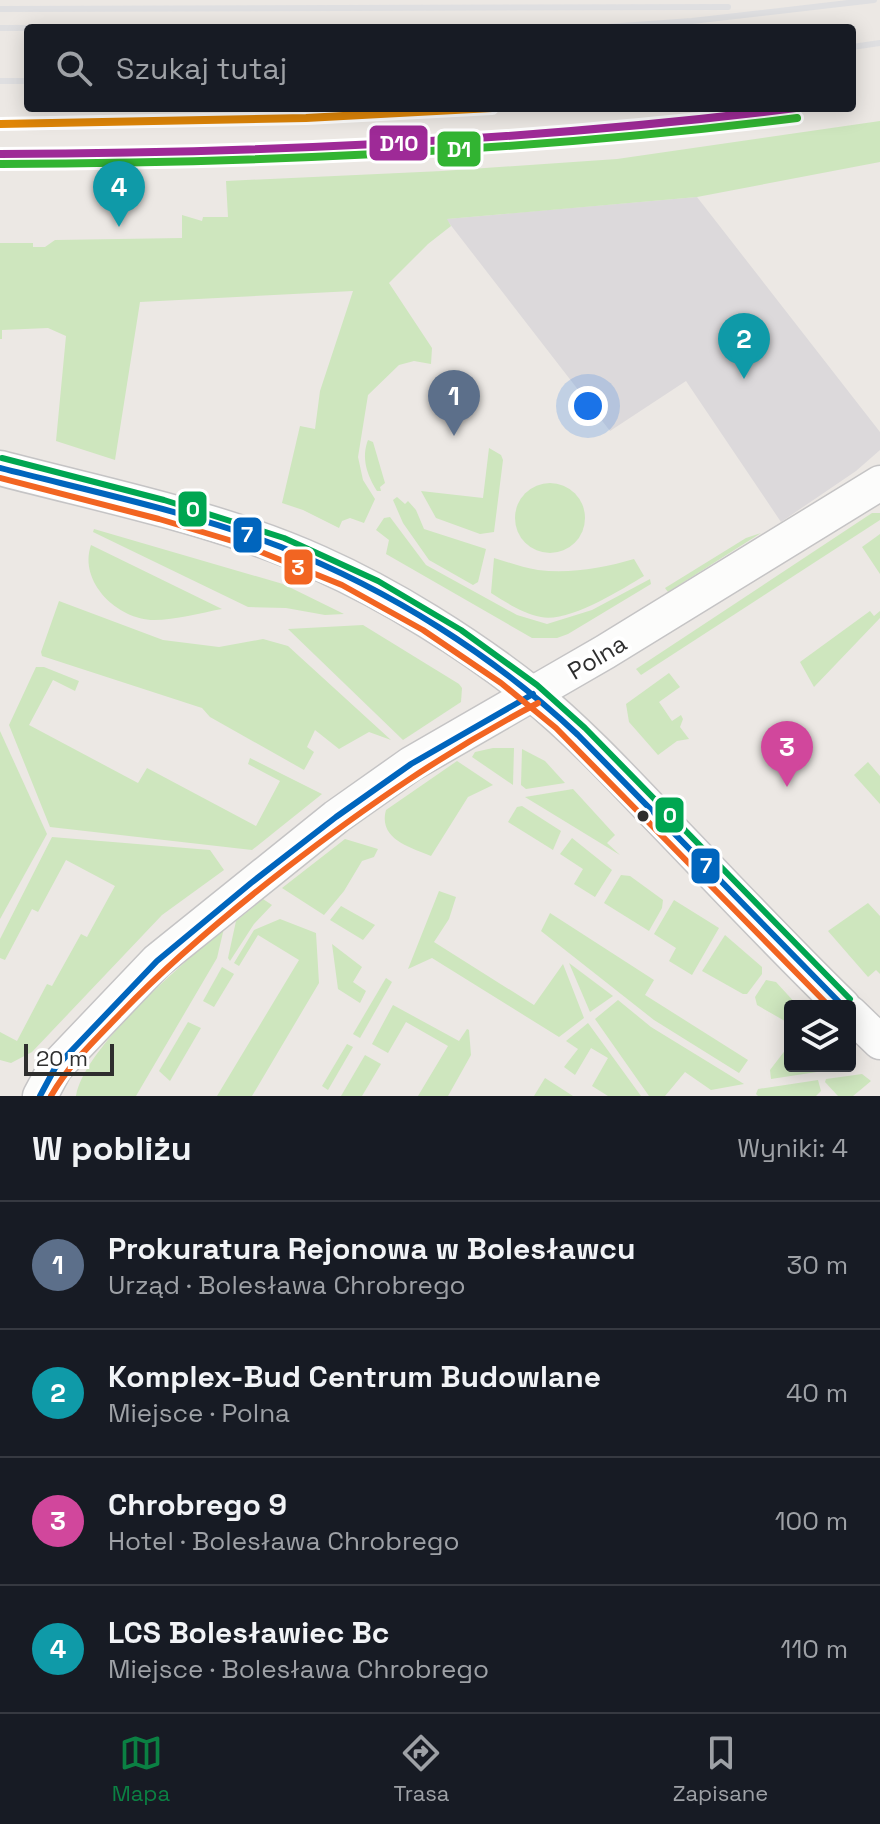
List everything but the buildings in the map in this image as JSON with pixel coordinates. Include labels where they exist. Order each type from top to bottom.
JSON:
[{"type":"street","points":[[0,468],[160,510],[254,538],[319,563],[380,593],[480,655],[533,694],[605,761],[837,1000]]},
{"type":"street","name":"Polna","points":[[40,1096],[55,1068],[157,961],[336,817],[411,764],[533,694],[880,483]]},
{"type":"street","points":[[856,1019],[880,1042]]},
{"type":"shaded area","points":[[697,197],[880,432],[880,450],[856,471],[781,522],[686,381],[610,431],[446,219]]},
{"type":"green space","points":[[880,121],[880,162],[697,197],[447,219],[451,226],[389,283],[432,348],[431,364],[414,361],[399,365],[368,395],[358,457],[363,480],[375,499],[364,523],[350,518],[342,521],[339,528],[282,503],[300,426],[315,429],[320,391],[353,291],[140,302],[115,460],[56,441],[66,336],[48,328],[2,330],[0,339],[0,243],[33,243],[33,247],[45,247],[55,240],[182,238],[182,215],[202,221],[203,217],[228,217],[226,181],[617,159]]},
{"type":"green space","points":[[368,440],[373,442],[385,483],[380,487],[381,491],[377,491],[366,466]]},
{"type":"green space","points":[[489,448],[501,455],[503,460],[494,532],[480,534],[436,518],[421,491],[483,498]]},
{"type":"green space","points":[[550,483],[575,493],[585,518],[575,543],[550,553],[525,543],[515,518],[525,493]]},
{"type":"green space","points":[[397,497],[405,504],[408,501],[416,510],[424,529],[486,549],[478,582],[473,585],[429,560],[403,523],[393,500]]},
{"type":"green space","points":[[872,513],[880,513],[880,520],[641,675],[636,669]]},
{"type":"green space","points":[[390,517],[426,565],[517,615],[547,624],[592,610],[650,579],[651,584],[568,634],[557,638],[532,638],[386,554],[389,540],[376,530],[384,518]]},
{"type":"green space","points":[[94,529],[283,584],[344,614],[248,607],[93,532]]},
{"type":"green space","points":[[761,533],[668,592],[665,588],[746,538]]},
{"type":"green space","points":[[880,534],[880,574],[862,547]]},
{"type":"green space","points":[[91,545],[222,609],[162,620],[127,613],[115,606],[96,585],[88,559]]},
{"type":"green space","points":[[494,558],[550,571],[574,571],[634,559],[644,576],[579,610],[552,618],[541,617],[491,593]]},
{"type":"green space","points":[[59,601],[163,640],[219,647],[263,639],[288,646],[391,740],[369,732],[339,749],[315,730],[307,747],[314,752],[304,770],[210,717],[202,708],[42,656]]},
{"type":"green space","points":[[870,611],[874,616],[880,611],[880,618],[814,687],[800,662]]},
{"type":"green space","points":[[363,625],[459,684],[462,688],[461,702],[403,740],[288,629]]},
{"type":"green space","points":[[36,667],[44,667],[79,681],[75,691],[53,680],[29,725],[138,783],[147,768],[256,826],[280,781],[248,764],[250,758],[322,794],[252,850],[50,827],[9,725]]},
{"type":"green space","points":[[669,673],[680,687],[659,702],[672,721],[681,715],[680,727],[689,739],[677,741],[658,755],[629,722],[626,704]]},
{"type":"green space","points":[[0,731],[47,834],[0,919]]},
{"type":"green space","points":[[514,748],[513,785],[472,757],[475,752]]},
{"type":"green space","points":[[522,749],[545,761],[565,783],[526,789],[521,785]]},
{"type":"green space","points":[[457,761],[493,785],[468,797],[431,856],[391,835],[385,820],[386,810]]},
{"type":"green space","points":[[868,762],[880,776],[880,804],[854,775]]},
{"type":"green space","points":[[573,789],[615,835],[607,843],[620,855],[525,797]]},
{"type":"green space","points":[[522,806],[561,831],[553,850],[508,822],[517,807]]},
{"type":"green space","points":[[52,837],[210,850],[224,870],[162,915],[32,1052],[11,1063],[0,1060],[0,1032],[17,1041],[47,984],[52,986],[81,934],[87,937],[115,886],[66,860],[38,912],[32,909],[5,960],[0,958],[0,939]]},
{"type":"green space","points":[[572,838],[612,870],[595,897],[574,884],[583,869],[560,854]]},
{"type":"green space","points":[[345,839],[378,849],[374,857],[362,861],[344,891],[324,915],[282,888]]},
{"type":"green space","points":[[621,875],[630,876],[663,900],[649,931],[604,903]]},
{"type":"green space","points":[[439,891],[456,897],[449,919],[434,942],[534,1005],[563,964],[584,1018],[559,1037],[432,958],[408,969]]},
{"type":"green space","points":[[263,899],[272,905],[254,924],[230,961],[228,958],[236,921]]},
{"type":"green space","points":[[674,900],[719,928],[692,975],[669,961],[676,948],[654,934]]},
{"type":"green space","points":[[868,903],[880,916],[880,974],[876,970],[868,977],[828,931]]},
{"type":"green space","points":[[341,906],[375,925],[363,940],[330,920]]},
{"type":"green space","points":[[550,913],[654,980],[645,995],[748,1060],[739,1073],[654,1020],[541,931]]},
{"type":"green space","points":[[280,919],[316,933],[319,983],[252,1096],[217,1096],[299,960],[258,935],[239,966],[234,963],[254,930]]},
{"type":"green space","points":[[224,928],[217,958],[136,1096],[76,1096],[83,1076],[116,1030]]},
{"type":"green space","points":[[725,935],[762,967],[762,974],[747,994],[702,971]]},
{"type":"green space","points":[[332,944],[362,967],[353,982],[366,991],[360,1003],[338,989]]},
{"type":"green space","points":[[569,963],[613,996],[590,1012]]},
{"type":"green space","points":[[222,967],[234,974],[214,1007],[203,1001]]},
{"type":"green space","points":[[386,978],[392,982],[360,1038],[353,1034]]},
{"type":"green space","points":[[766,980],[776,982],[792,1000],[784,1000],[784,1021],[757,1005],[755,997]]},
{"type":"green space","points":[[618,1000],[651,1027],[744,1084],[711,1090],[685,1072],[665,1096],[649,1096],[595,1019]]},
{"type":"green space","points":[[393,1005],[459,1041],[469,1030],[471,1055],[448,1096],[418,1096],[448,1046],[406,1022],[388,1053],[372,1044]]},
{"type":"green space","points":[[188,1022],[201,1028],[170,1081],[159,1071]]},
{"type":"green space","points":[[588,1023],[641,1096],[608,1096],[592,1086],[608,1058],[591,1048],[575,1075],[564,1067],[578,1049],[566,1041]]},
{"type":"green space","points":[[347,1044],[353,1047],[328,1090],[322,1086]]},
{"type":"green space","points":[[784,1052],[784,1072],[817,1072],[771,1079],[770,1070]]},
{"type":"green space","points":[[365,1055],[381,1064],[362,1096],[341,1096]]},
{"type":"green space","points":[[862,1074],[871,1081],[853,1096],[838,1096],[825,1082],[826,1079]]},
{"type":"green space","points":[[545,1078],[573,1096],[534,1096]]},
{"type":"green space","points":[[818,1080],[821,1091],[816,1096],[756,1094],[758,1089]]},
{"type":"railway","points":[[650,24],[874,0]]},
{"type":"railway","points":[[0,9],[728,7]]},
{"type":"railway","points":[[0,28],[24,28]]},
{"type":"railway","points":[[856,46],[880,43]]},
{"type":"railway","points":[[0,81],[24,81]]},
{"type":"transit line","points":[[0,124],[306,118],[418,112]]},
{"type":"transit line","name":"D10","points":[[0,154],[200,151],[399,143],[597,129],[760,112]]},
{"type":"transit line","name":"D1","points":[[0,164],[200,161],[399,153],[598,139],[797,118]]},
{"type":"transit line","name":"0","points":[[2,458],[164,500],[284,538],[378,581],[461,630],[537,685],[585,728],[850,999]]},
{"type":"transit line","name":"7","points":[[0,468],[177,513],[281,547],[361,583],[438,627],[511,678],[578,735],[837,1000]]},
{"type":"transit line","name":"3","points":[[0,478],[239,543],[342,585],[423,630],[501,683],[556,728],[823,1000]]},
{"type":"transit line","name":"7","points":[[40,1096],[55,1068],[157,961],[251,883],[411,764],[533,694]]},
{"type":"transit line","name":"3","points":[[51,1096],[83,1052],[140,993],[242,903],[408,780],[538,703]]},
{"type":"place","name":"LCS Bolesławiec Bc","points":[[119,227]]},
{"type":"place","name":"Komplex-Bud Centrum Budowlane","points":[[744,379]]},
{"type":"place","name":"Prokuratura Rejonowa w Bolesławcu","points":[[454,436]]},
{"type":"place","name":"Chrobrego 9","points":[[787,787]]}]
